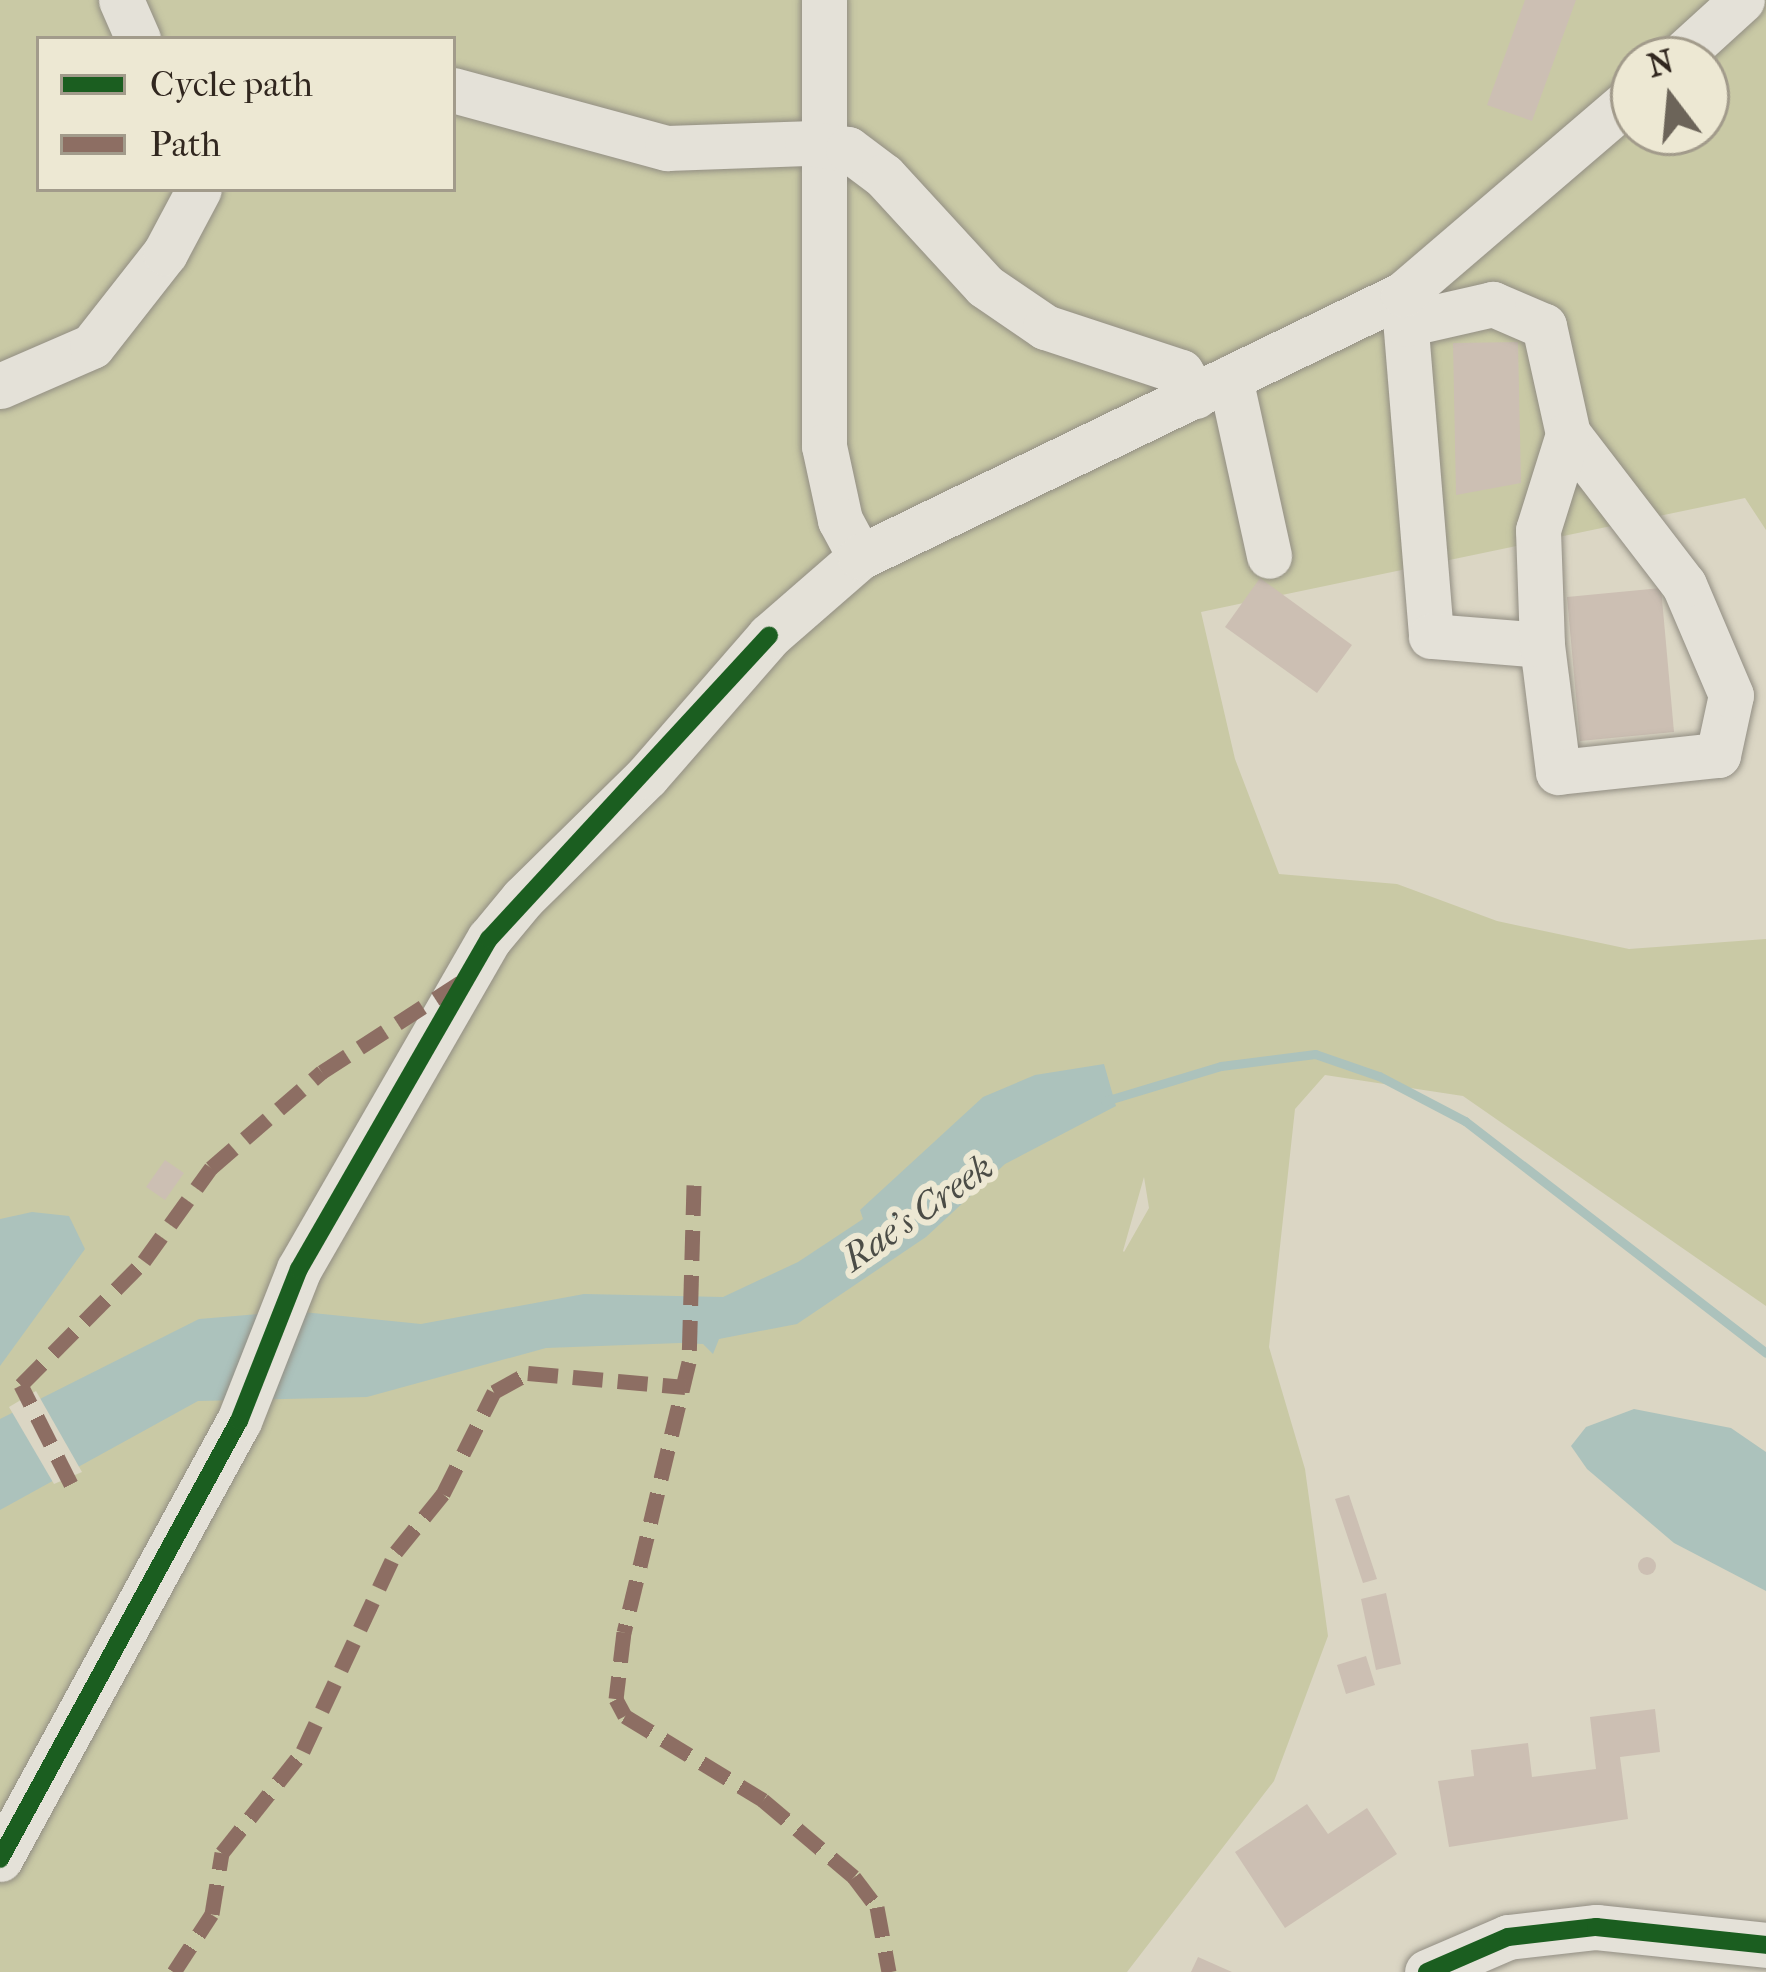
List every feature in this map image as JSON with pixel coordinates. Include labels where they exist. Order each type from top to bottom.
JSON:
[{"type":"street","points":[[122,0],[137,36]]},
{"type":"street","points":[[824,0],[830,146],[824,446],[840,520],[860,557]]},
{"type":"street","points":[[1702,36],[1742,0]]},
{"type":"street","points":[[456,91],[667,148],[830,146],[862,157],[1000,296],[1046,327],[1213,387],[1269,556]]},
{"type":"street","points":[[1404,309],[1610,118]]},
{"type":"street","points":[[0,386],[92,346],[165,254],[197,192]]},
{"type":"street","points":[[0,1859],[239,1420],[299,1269],[489,939],[770,636],[860,557],[1213,387],[1404,309],[1492,304],[1544,326],[1568,434],[1684,585],[1731,695],[1718,755],[1558,772],[1542,646],[1538,530],[1568,434]]},
{"type":"street","points":[[1404,309],[1430,636],[1542,646]]},
{"type":"street","points":[[1427,1972],[1508,1936],[1596,1927],[1766,1945]]},
{"type":"green space","points":[[0,0],[1766,0],[1766,530],[1745,498],[1201,612],[1235,759],[1279,874],[1397,884],[1497,921],[1629,949],[1766,939],[1766,1306],[1463,1096],[1325,1075],[1295,1109],[1269,1347],[1305,1469],[1328,1636],[1274,1781],[1127,1972],[0,1972]],"holes":[[[1144,1177],[1149,1208],[1124,1252]]]},
{"type":"water","points":[[1104,1064],[1116,1106],[1005,1164],[926,1237],[797,1324],[719,1339],[713,1354],[703,1344],[680,1343],[546,1348],[367,1397],[198,1401],[0,1510],[0,1419],[199,1319],[293,1311],[421,1324],[584,1294],[723,1297],[798,1262],[863,1219],[860,1210],[983,1097],[1035,1075]]},
{"type":"water","points":[[32,1212],[69,1216],[85,1249],[0,1366],[0,1219]]},
{"type":"water","points":[[1634,1409],[1731,1428],[1766,1452],[1766,1591],[1674,1543],[1587,1469],[1571,1446],[1586,1427]]},
{"type":"pier","points":[[36,1391],[82,1472],[54,1484],[9,1407]]},
{"type":"building","points":[[1525,0],[1576,0],[1532,121],[1487,105]]},
{"type":"building","points":[[1518,342],[1521,483],[1456,495],[1453,343]]},
{"type":"building","points":[[1260,578],[1352,645],[1317,693],[1225,627]]},
{"type":"building","points":[[1661,588],[1674,732],[1580,741],[1567,597]]},
{"type":"building","points":[[165,1160],[184,1173],[165,1200],[146,1187]]},
{"type":"building","points":[[1349,1495],[1377,1579],[1363,1583],[1335,1499]]},
{"type":"building","points":[[1647,1557],[1656,1566],[1647,1575],[1638,1566]]},
{"type":"building","points":[[1386,1593],[1401,1664],[1376,1670],[1361,1599]]},
{"type":"building","points":[[1366,1656],[1375,1685],[1346,1694],[1337,1665]]},
{"type":"building","points":[[1655,1709],[1660,1752],[1620,1757],[1628,1819],[1449,1847],[1438,1781],[1474,1776],[1471,1750],[1528,1743],[1532,1777],[1596,1769],[1590,1717]]},
{"type":"building","points":[[1307,1804],[1328,1834],[1367,1808],[1397,1854],[1285,1928],[1235,1852]]},
{"type":"building","points":[[1198,1957],[1232,1972],[1191,1972]]},
{"type":"waterway","name":"Rae's Creek","points":[[1105,1101],[1221,1066],[1315,1054],[1379,1076],[1465,1121],[1766,1353]]},
{"type":"marked path","points":[[71,1484],[21,1385],[144,1261],[211,1168],[322,1072],[461,982]]},
{"type":"marked path","points":[[694,1185],[689,1362],[624,1632],[616,1699],[625,1716],[763,1800],[854,1877],[877,1907],[889,1972]]},
{"type":"marked path","points":[[174,1972],[212,1914],[222,1853],[303,1751],[396,1552],[443,1494],[494,1392],[528,1373],[685,1387]]},
{"type":"cycle path","points":[[0,1859],[239,1421],[299,1269],[489,939],[769,636]]},
{"type":"cycle path","points":[[1427,1972],[1508,1937],[1596,1927],[1766,1945]]}]
